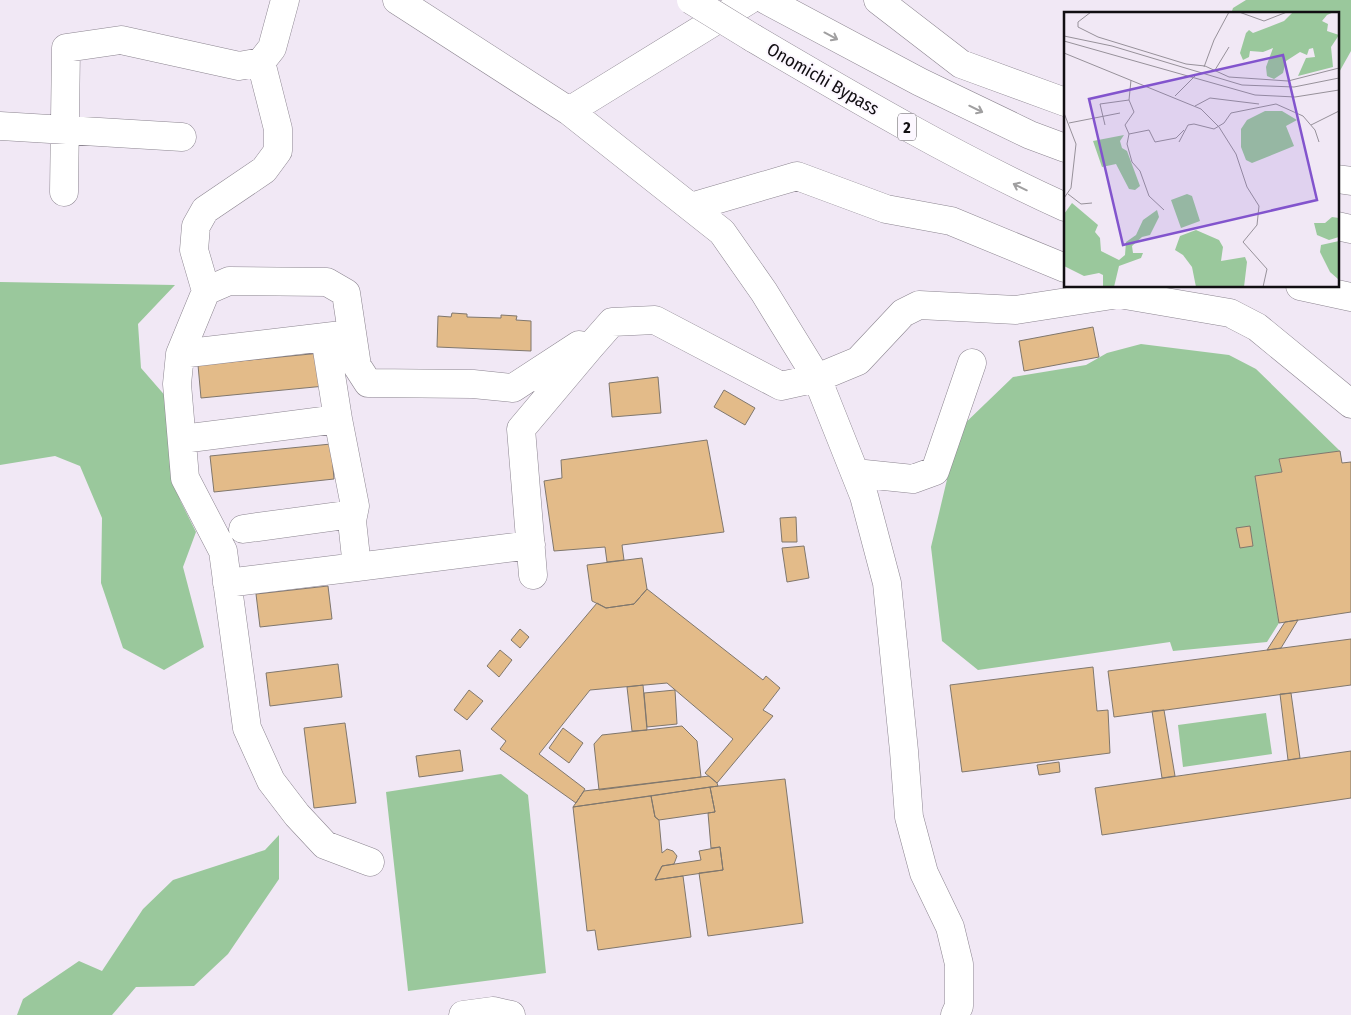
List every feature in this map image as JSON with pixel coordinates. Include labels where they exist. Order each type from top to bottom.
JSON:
[{"type":"main road","points":[[64,192],[66,48],[121,40],[240,66],[260,62],[272,48],[285,0]]},
{"type":"main road","points":[[398,0],[569,111],[722,232],[764,292],[817,378],[864,496],[886,583],[909,817],[924,873],[950,927],[959,964],[959,1006],[955,1015]]},
{"type":"main road","name":"Onomichi Bypass","points":[[691,0],[930,141],[1018,186],[1064,207]]},
{"type":"main road","points":[[569,111],[749,0]]},
{"type":"main road","points":[[878,0],[961,64],[1064,102]]},
{"type":"main road","points":[[777,6],[920,82],[1030,135],[1064,148]]},
{"type":"main road","points":[[260,62],[278,129],[278,151],[264,170],[205,210],[196,226],[194,250],[206,291],[180,354],[177,384],[185,478],[223,551],[247,728],[271,781],[297,815],[325,845],[370,862]]},
{"type":"main road","points":[[0,126],[182,136]]},
{"type":"main road","points":[[691,207],[797,176],[886,209],[951,221],[1064,268]]},
{"type":"main road","points":[[1338,180],[1351,181]]},
{"type":"main road","points":[[1338,226],[1351,229]]},
{"type":"main road","points":[[206,291],[229,281],[327,282],[346,293],[356,366],[368,383],[473,384],[513,388],[579,345],[590,347]]},
{"type":"main road","points":[[1309,288],[1351,297]]},
{"type":"main road","points":[[533,575],[521,429],[612,322],[655,320],[781,386],[817,378],[858,361],[903,313],[919,304],[1016,310],[1113,290],[1230,313],[1257,327],[1351,404]]},
{"type":"main road","points":[[180,354],[352,334]]},
{"type":"main road","points":[[325,337],[338,419],[355,506],[352,521],[357,568]]},
{"type":"main road","points":[[855,473],[913,479],[935,471],[972,363]]},
{"type":"main road","points":[[182,439],[338,419]]},
{"type":"main road","points":[[243,529],[353,514]]},
{"type":"main road","points":[[227,583],[531,545]]},
{"type":"main road","points":[[463,1015],[494,1011],[510,1015]]},
{"type":"green space","points":[[1246,0],[1351,0],[1351,51],[1338,74],[1338,12],[1232,12],[1233,8]]},
{"type":"green space","points":[[0,282],[175,285],[138,324],[141,368],[168,399],[180,500],[196,532],[183,567],[204,647],[164,670],[123,648],[101,583],[102,518],[80,466],[55,456],[0,465]]},
{"type":"green space","points":[[1141,344],[1229,355],[1256,369],[1340,451],[1279,460],[1282,472],[1255,476],[1279,623],[1267,642],[1173,651],[1170,642],[978,670],[942,641],[931,547],[959,429],[1013,377],[1086,365],[1107,353]]},
{"type":"green space","points":[[1266,713],[1272,754],[1183,767],[1178,725]]},
{"type":"green space","points":[[501,774],[528,795],[546,973],[408,991],[386,792]]},
{"type":"green space","points":[[279,835],[279,879],[228,954],[194,986],[136,987],[112,1015],[17,1015],[23,999],[79,961],[102,971],[143,909],[173,880],[265,850]]},
{"type":"building","points":[[452,313],[467,314],[467,317],[501,318],[501,315],[517,316],[516,320],[531,321],[531,351],[437,347],[438,316],[451,317]]},
{"type":"building","points":[[1093,327],[1099,357],[1024,371],[1019,341]]},
{"type":"building","points":[[321,353],[325,386],[201,398],[198,365]]},
{"type":"building","points":[[658,377],[661,413],[612,417],[609,383]]},
{"type":"building","points":[[724,390],[755,408],[745,425],[714,407]]},
{"type":"building","points":[[707,440],[724,532],[622,545],[624,560],[607,562],[605,547],[554,551],[544,481],[562,478],[561,460]]},
{"type":"building","points":[[331,444],[334,479],[214,492],[210,456]]},
{"type":"building","points":[[1340,451],[1342,463],[1351,462],[1351,612],[1279,623],[1255,476],[1282,472],[1279,459]]},
{"type":"building","points":[[796,517],[797,542],[782,542],[780,518]]},
{"type":"building","points":[[1250,526],[1253,546],[1240,548],[1236,528]]},
{"type":"building","points":[[804,546],[809,578],[787,582],[782,548]]},
{"type":"building","points":[[642,558],[647,589],[634,604],[606,608],[592,601],[587,565]]},
{"type":"building","points":[[328,586],[332,619],[260,627],[256,594]]},
{"type":"building","points":[[647,589],[763,680],[766,676],[780,688],[763,710],[773,716],[717,783],[705,773],[733,739],[667,683],[590,690],[539,754],[585,789],[576,803],[500,749],[506,741],[491,729],[597,603],[606,608],[634,604]]},
{"type":"building","points":[[1298,620],[1281,648],[1267,650],[1285,622]]},
{"type":"building","points":[[520,629],[529,637],[520,648],[511,640]]},
{"type":"building","points":[[1351,639],[1351,685],[1114,717],[1108,671]]},
{"type":"building","points":[[500,650],[512,660],[499,677],[487,666]]},
{"type":"building","points":[[338,664],[342,697],[270,706],[266,673]]},
{"type":"building","points":[[1093,667],[1097,711],[1108,710],[1110,753],[962,772],[950,685]]},
{"type":"building","points":[[643,685],[647,730],[632,731],[627,687]]},
{"type":"building","points":[[469,690],[483,701],[467,720],[454,710]]},
{"type":"building","points":[[675,690],[677,724],[647,727],[644,693]]},
{"type":"building","points":[[1291,693],[1300,758],[1288,760],[1280,694]]},
{"type":"building","points":[[1164,710],[1175,776],[1162,778],[1152,711]]},
{"type":"building","points":[[345,723],[356,803],[314,808],[304,728]]},
{"type":"building","points":[[682,726],[697,741],[701,777],[599,790],[594,744],[602,735]]},
{"type":"building","points":[[563,728],[583,743],[569,763],[549,748]]},
{"type":"building","points":[[460,750],[463,771],[419,777],[416,756]]},
{"type":"building","points":[[1351,751],[1351,798],[1102,835],[1095,788]]},
{"type":"building","points":[[1059,762],[1060,772],[1039,775],[1037,765]]},
{"type":"building","points":[[709,776],[718,786],[573,807],[584,791]]},
{"type":"building","points":[[785,779],[803,923],[708,936],[699,873],[723,870],[720,847],[711,848],[708,813],[715,812],[710,787]]},
{"type":"building","points":[[710,787],[715,812],[659,820],[655,817],[651,796]]},
{"type":"building","points":[[651,796],[655,817],[659,820],[662,853],[667,849],[673,851],[677,856],[674,864],[662,866],[655,880],[683,876],[691,937],[598,950],[595,930],[587,931],[573,807]]},
{"type":"building","points":[[720,847],[723,870],[655,880],[662,866],[701,860],[699,851]]}]
